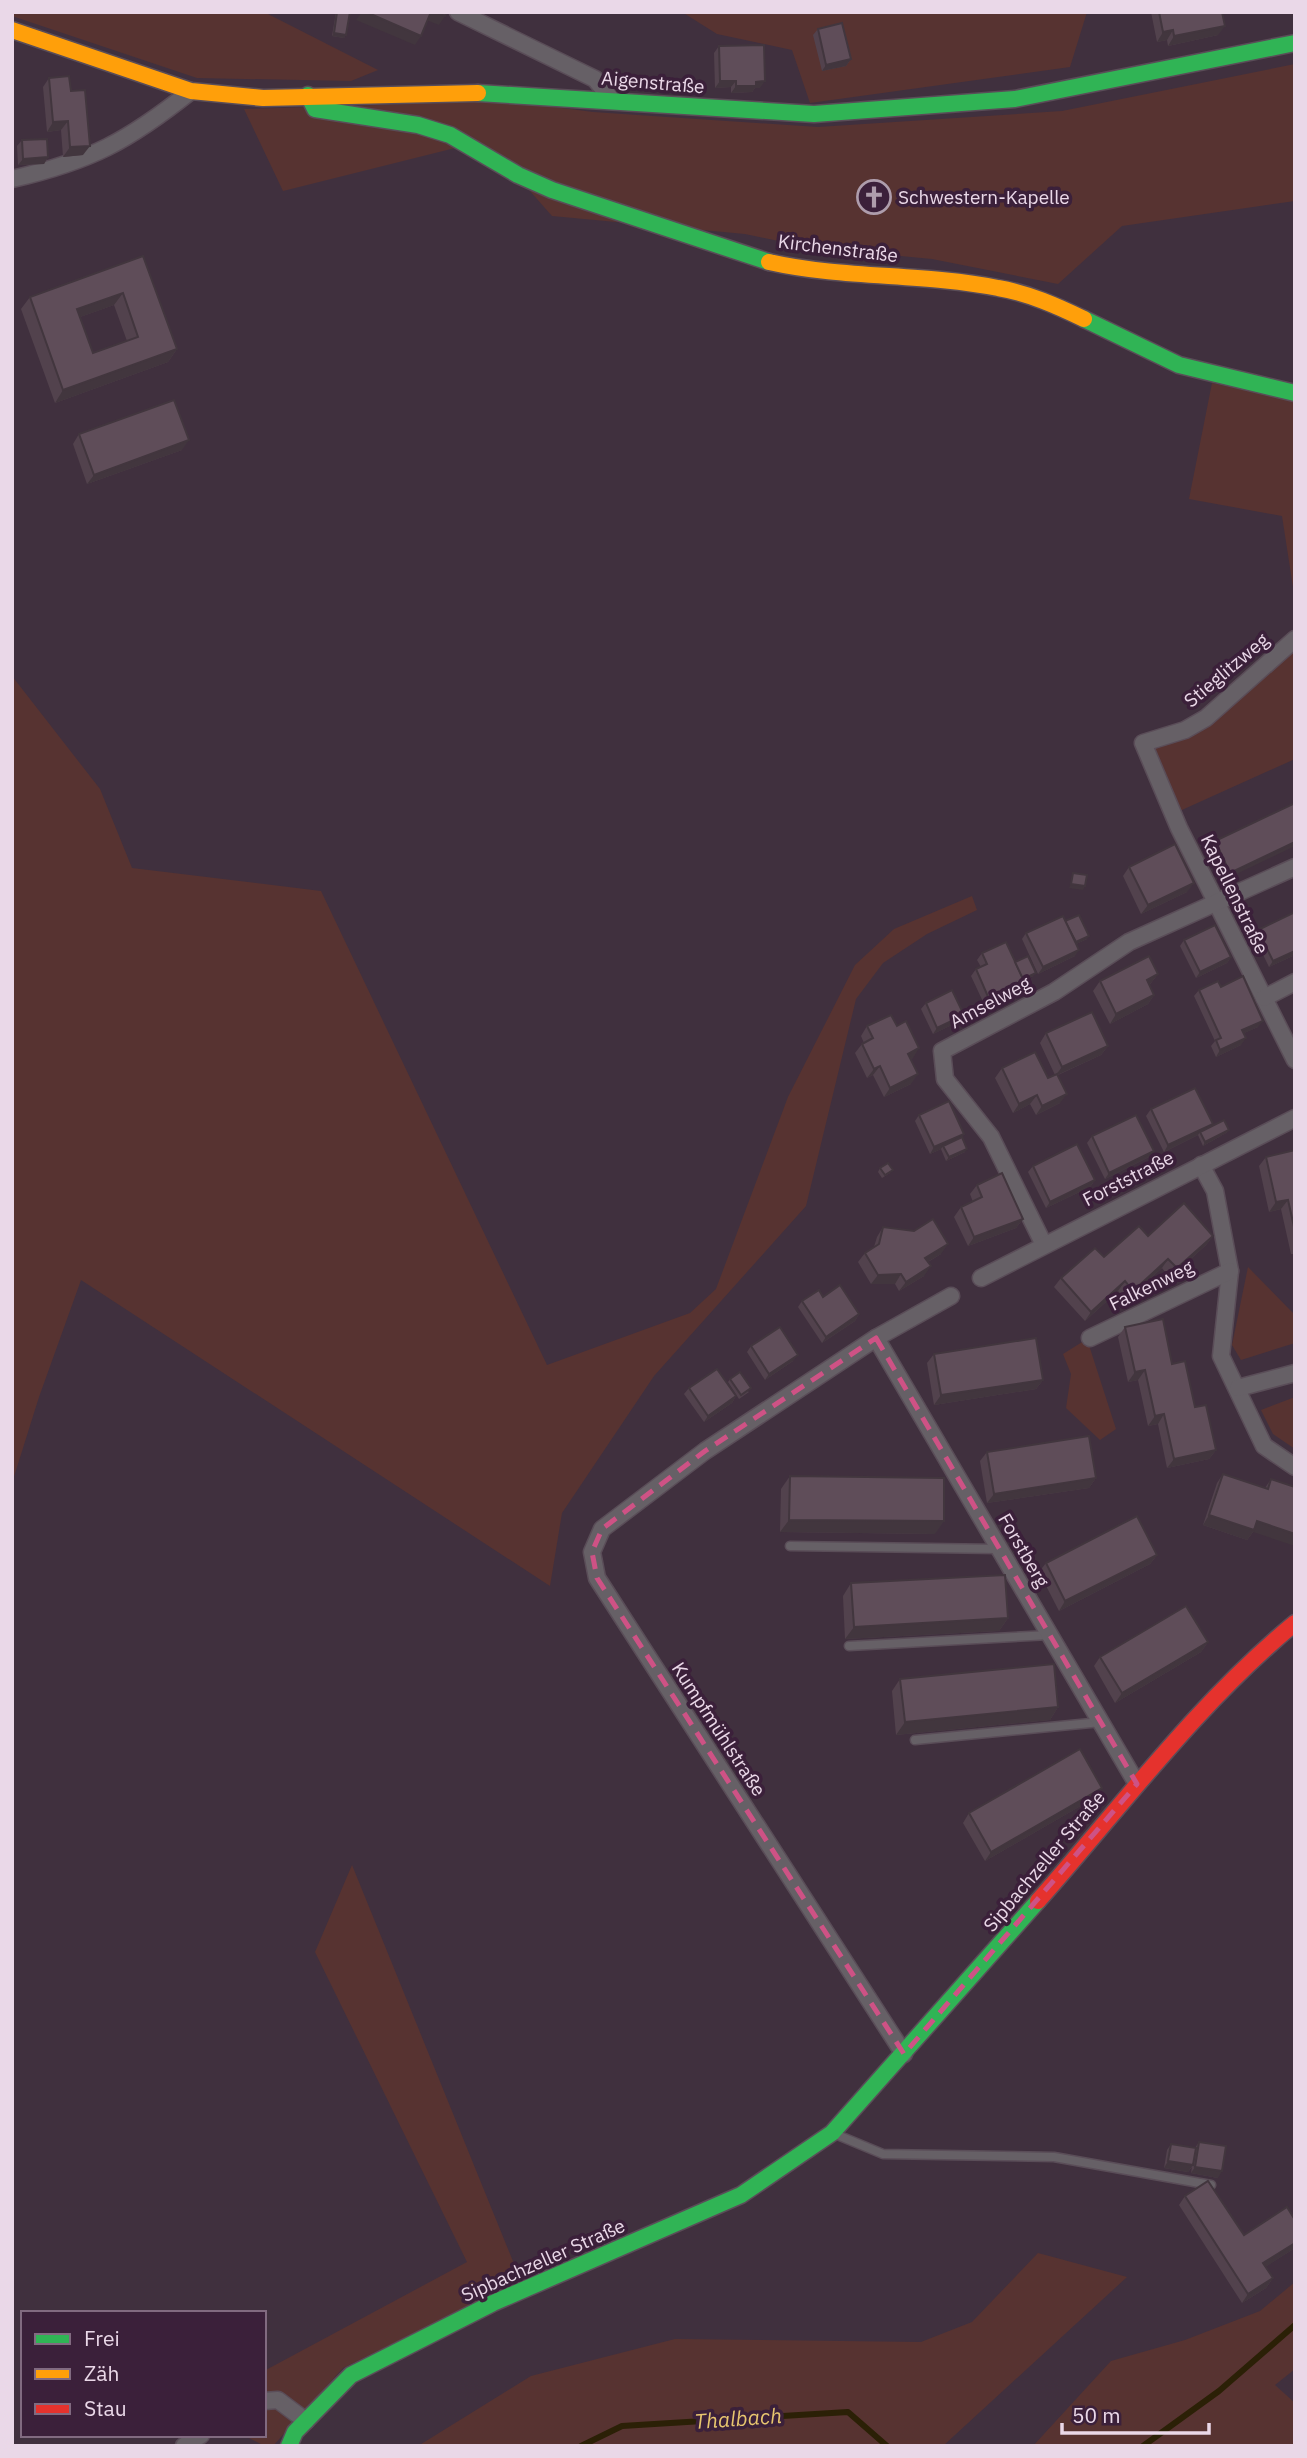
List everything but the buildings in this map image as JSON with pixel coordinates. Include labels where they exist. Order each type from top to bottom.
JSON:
[{"type":"street","points":[[458,12],[595,79],[612,100]]},
{"type":"street","name":"Aigenstraße","points":[[12,30],[191,91],[262,98],[502,92],[814,114],[1015,99],[1295,43]]},
{"type":"street","points":[[12,179],[53,169],[105,151],[150,124],[191,91]]},
{"type":"street","name":"Kirchenstraße","points":[[308,95],[315,109],[418,125],[450,135],[518,175],[552,190],[757,259],[800,269],[932,278],[1001,288],[1059,307],[1179,365],[1239,383],[1295,393]]},
{"type":"street","name":"Stieglitzweg","points":[[1143,743],[1185,730],[1206,718],[1295,639]]},
{"type":"street","name":"Kapellenstraße","points":[[1143,743],[1216,903],[1295,1060]]},
{"type":"street","points":[[1216,903],[1295,867]]},
{"type":"street","name":"Amselweg","points":[[1044,1245],[991,1137],[945,1079],[942,1051],[1054,992],[1129,943],[1216,903]]},
{"type":"street","points":[[1264,998],[1295,982]]},
{"type":"street","name":"Forststraße","points":[[981,1278],[1295,1118]]},
{"type":"street","points":[[1202,1165],[1214,1191],[1230,1270],[1221,1356],[1264,1446],[1295,1467]]},
{"type":"street","name":"Falkenweg","points":[[1090,1338],[1230,1270]]},
{"type":"street","points":[[876,1338],[951,1296]]},
{"type":"street","name":"Kumpfmühlstraße","points":[[876,1338],[705,1451],[603,1529],[592,1552],[597,1578],[904,2054]]},
{"type":"street","name":"Forstberg","points":[[876,1338],[1137,1784]]},
{"type":"street","points":[[1238,1388],[1295,1373]]},
{"type":"street","name":"Sipbachzeller Straße","points":[[289,2446],[295,2432],[351,2375],[493,2303],[604,2257],[741,2195],[832,2133],[904,2054],[1202,1709],[1253,1658],[1295,1623]]},
{"type":"street","points":[[266,2401],[278,2400],[306,2421]]},
{"type":"lane","points":[[790,1546],[999,1549]]},
{"type":"lane","points":[[849,1646],[1050,1635]]},
{"type":"lane","points":[[915,1740],[1101,1722]]},
{"type":"lane","points":[[832,2133],[884,2154],[1054,2157],[1211,2185]]},
{"type":"highlighted area","points":[[876,1338],[1137,1784],[904,2054],[597,1578],[592,1552],[602,1529],[705,1451]]},
{"type":"shaded area","points":[[12,12],[264,12],[378,70],[351,81],[197,78],[12,16]]},
{"type":"shaded area","points":[[682,12],[1087,12],[1070,67],[810,103],[792,50],[717,34]]},
{"type":"shaded area","points":[[1295,64],[1295,201],[1122,226],[1058,284],[932,259],[807,247],[745,234],[552,216],[522,182],[455,148],[283,191],[244,109],[508,101],[593,112],[818,127],[1062,111]]},
{"type":"shaded area","points":[[1212,383],[1295,400],[1295,600],[1282,516],[1189,499]]},
{"type":"shaded area","points":[[1295,639],[1295,759],[1173,814],[1143,743],[1185,730]]},
{"type":"shaded area","points":[[12,676],[100,789],[132,868],[321,891],[547,1365],[690,1313],[716,1289],[788,1097],[855,965],[894,929],[972,896],[977,910],[927,934],[883,963],[856,999],[806,1206],[654,1376],[562,1513],[550,1586],[81,1280],[39,1397],[12,1483]]},
{"type":"shaded area","points":[[1248,1267],[1293,1313],[1295,1343],[1241,1360],[1232,1345]]},
{"type":"shaded area","points":[[1087,1339],[1116,1429],[1100,1440],[1066,1408],[1071,1374],[1063,1354]]},
{"type":"shaded area","points":[[1295,1397],[1295,1449],[1273,1434],[1261,1410]]},
{"type":"shaded area","points":[[352,1865],[521,2281],[343,2368],[273,2446],[265,2446],[247,2437],[266,2437],[266,2370],[467,2262],[315,1952]]},
{"type":"shaded area","points":[[1038,2253],[1127,2277],[943,2446],[418,2446],[531,2376],[675,2339],[921,2342],[972,2322]]},
{"type":"shaded area","points":[[1295,2282],[1295,2369],[1275,2385],[1295,2403],[1295,2446],[1033,2446],[1111,2361],[1185,2340],[1260,2311]]},
{"type":"waterway","name":"Thalbach","points":[[1143,2446],[1219,2391],[1295,2325]]},
{"type":"waterway","name":"Thalbach","points":[[581,2446],[622,2426],[848,2412],[887,2446]]},
{"type":"traffic: fast","points":[[478,93],[814,114],[1015,99],[1295,43]]},
{"type":"traffic: fast","points":[[308,95],[315,109],[418,125],[450,135],[518,175],[552,190],[769,262]]},
{"type":"traffic: fast","points":[[1084,319],[1179,365],[1295,393]]},
{"type":"traffic: fast","points":[[289,2446],[295,2432],[351,2375],[493,2303],[741,2195],[832,2133],[1038,1901]]},
{"type":"traffic: slow","points":[[12,30],[191,91],[263,98],[478,93]]},
{"type":"traffic: slow","points":[[769,262],[826,271],[941,280],[998,288],[1031,297],[1084,319]]},
{"type":"traffic: jam","points":[[1038,1901],[1161,1757],[1225,1687],[1295,1623]]},
{"type":"place","name":"Schwestern-Kapelle","points":[[874,197]]}]
